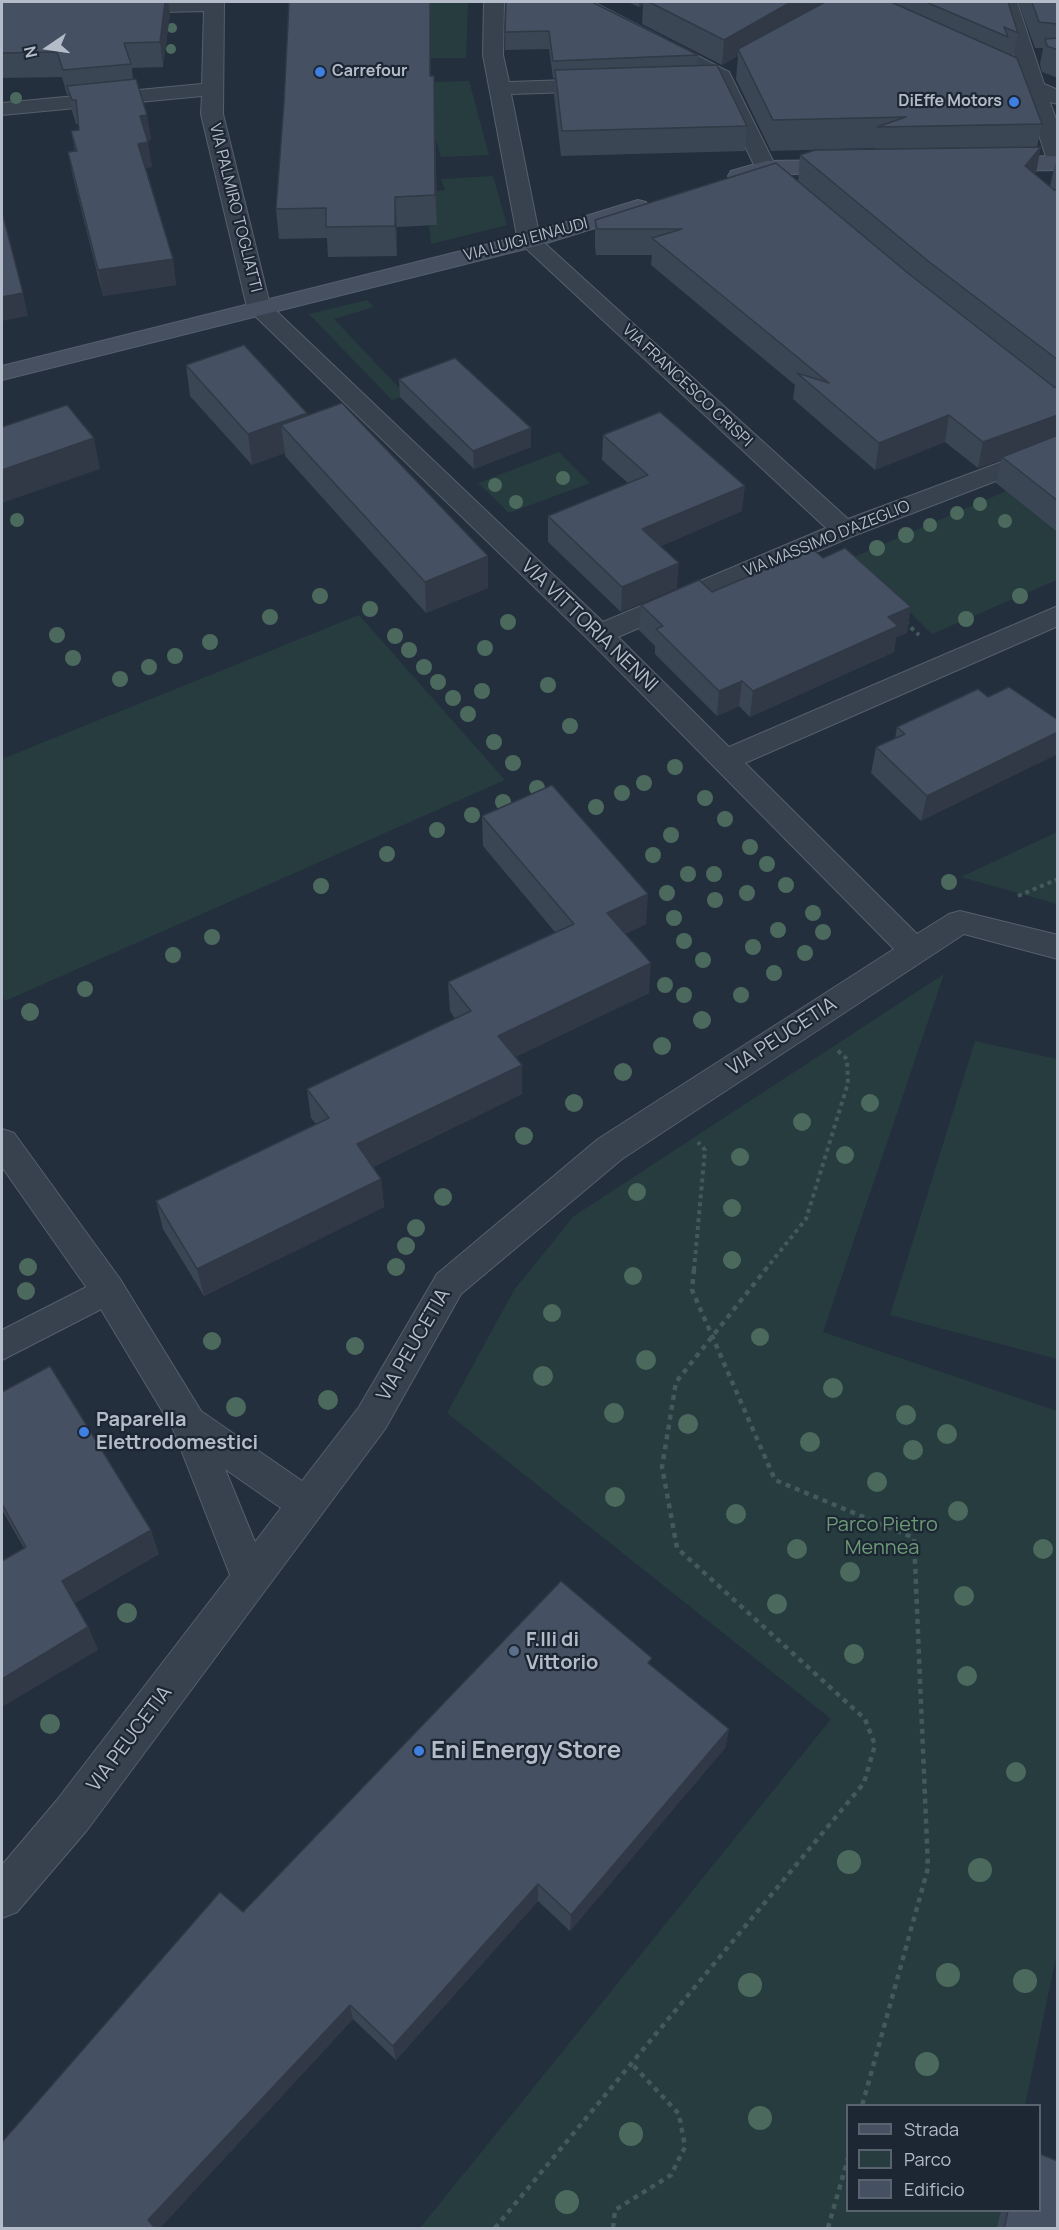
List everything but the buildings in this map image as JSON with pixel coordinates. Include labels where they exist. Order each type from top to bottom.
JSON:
[{"type":"main road","points":[[976,165],[1058,163]]},
{"type":"main road","points":[[721,182],[766,168],[871,166]]},
{"type":"main road","name":"VIA LUIGI EINAUDI","points":[[2,373],[530,241],[653,203]]},
{"type":"street","points":[[494,2],[493,55],[530,241]]},
{"type":"street","points":[[579,2],[632,19],[723,79],[766,168],[810,205]]},
{"type":"street","points":[[1007,2],[1058,163],[1039,185]]},
{"type":"street","points":[[108,8],[214,3]]},
{"type":"street","name":"VIA PALMIRO TOGLIATTI","points":[[214,3],[212,114],[259,307]]},
{"type":"street","points":[[1024,56],[1046,56]]},
{"type":"street","points":[[970,58],[1058,98]]},
{"type":"street","points":[[689,82],[723,79],[742,65]]},
{"type":"street","points":[[501,88],[619,84]]},
{"type":"street","points":[[2,110],[212,89]]},
{"type":"street","name":"VIA FRANCESCO CRISPI","points":[[530,241],[844,530]]},
{"type":"street","name":"VIA VITTORIA NENNI","points":[[259,307],[599,634],[914,950]]},
{"type":"street","name":"VIA MASSIMO D'AZEGLIO","points":[[599,634],[844,530],[1058,448]]},
{"type":"street","points":[[725,760],[1058,615]]},
{"type":"street","name":"VIA PEUCETIA","points":[[2,1898],[72,1815],[372,1418],[449,1284],[609,1149],[960,922],[1058,948]]},
{"type":"street","points":[[2,1142],[108,1290],[188,1422],[250,1579]]},
{"type":"street","points":[[188,1422],[307,1504]]},
{"type":"lane","points":[[2,1346],[108,1290]]},
{"type":"path","points":[[897,614],[948,662]]},
{"type":"path","points":[[495,2229],[864,1783],[875,1745],[865,1719],[677,1548],[662,1467],[676,1382],[806,1219],[848,1083],[848,1059],[806,1021]]},
{"type":"path","points":[[671,1109],[705,1150],[692,1290],[775,1480],[914,1538],[928,1868],[863,2104]]},
{"type":"path","points":[[613,2229],[615,2210],[671,2175],[685,2147],[679,2114],[632,2064]]},
{"type":"path","points":[[828,2229],[846,2165]]},
{"type":"green space","points":[[431,2],[468,2],[466,58],[431,58]]},
{"type":"green space","points":[[469,81],[489,155],[441,157],[435,137],[433,82]]},
{"type":"green space","points":[[493,176],[507,225],[431,244],[429,226],[437,225],[436,191],[445,190],[441,179]]},
{"type":"green space","points":[[367,300],[374,307],[334,319],[406,395],[392,400],[309,314]]},
{"type":"green space","points":[[559,452],[590,483],[509,513],[478,483]]},
{"type":"green space","points":[[1006,491],[1057,533],[1057,580],[932,634],[854,557]]},
{"type":"green space","points":[[359,615],[505,780],[5,1001],[2,995],[2,759]]},
{"type":"green space","points":[[1057,832],[1057,904],[961,877]]},
{"type":"green space","name":"Parco Pietro Mennea","points":[[944,974],[823,1332],[1057,1411],[1057,1953],[1025,2104],[846,2104],[846,2212],[1001,2212],[996,2228],[420,2228],[831,1719],[447,1413],[514,1290],[574,1216]]},
{"type":"green space","points":[[975,1041],[1057,1059],[1057,1359],[890,1315]]},
{"type":"place","name":"Carrefour","points":[[320,72]]},
{"type":"place","name":"DiEffe Motors","points":[[1014,102]]},
{"type":"place","name":"Paparella Elettrodomestici","points":[[84,1432]]},
{"type":"place","name":"F.lli di Vittorio","points":[[514,1651]]},
{"type":"place","name":"Eni Energy Store","points":[[419,1751]]}]
